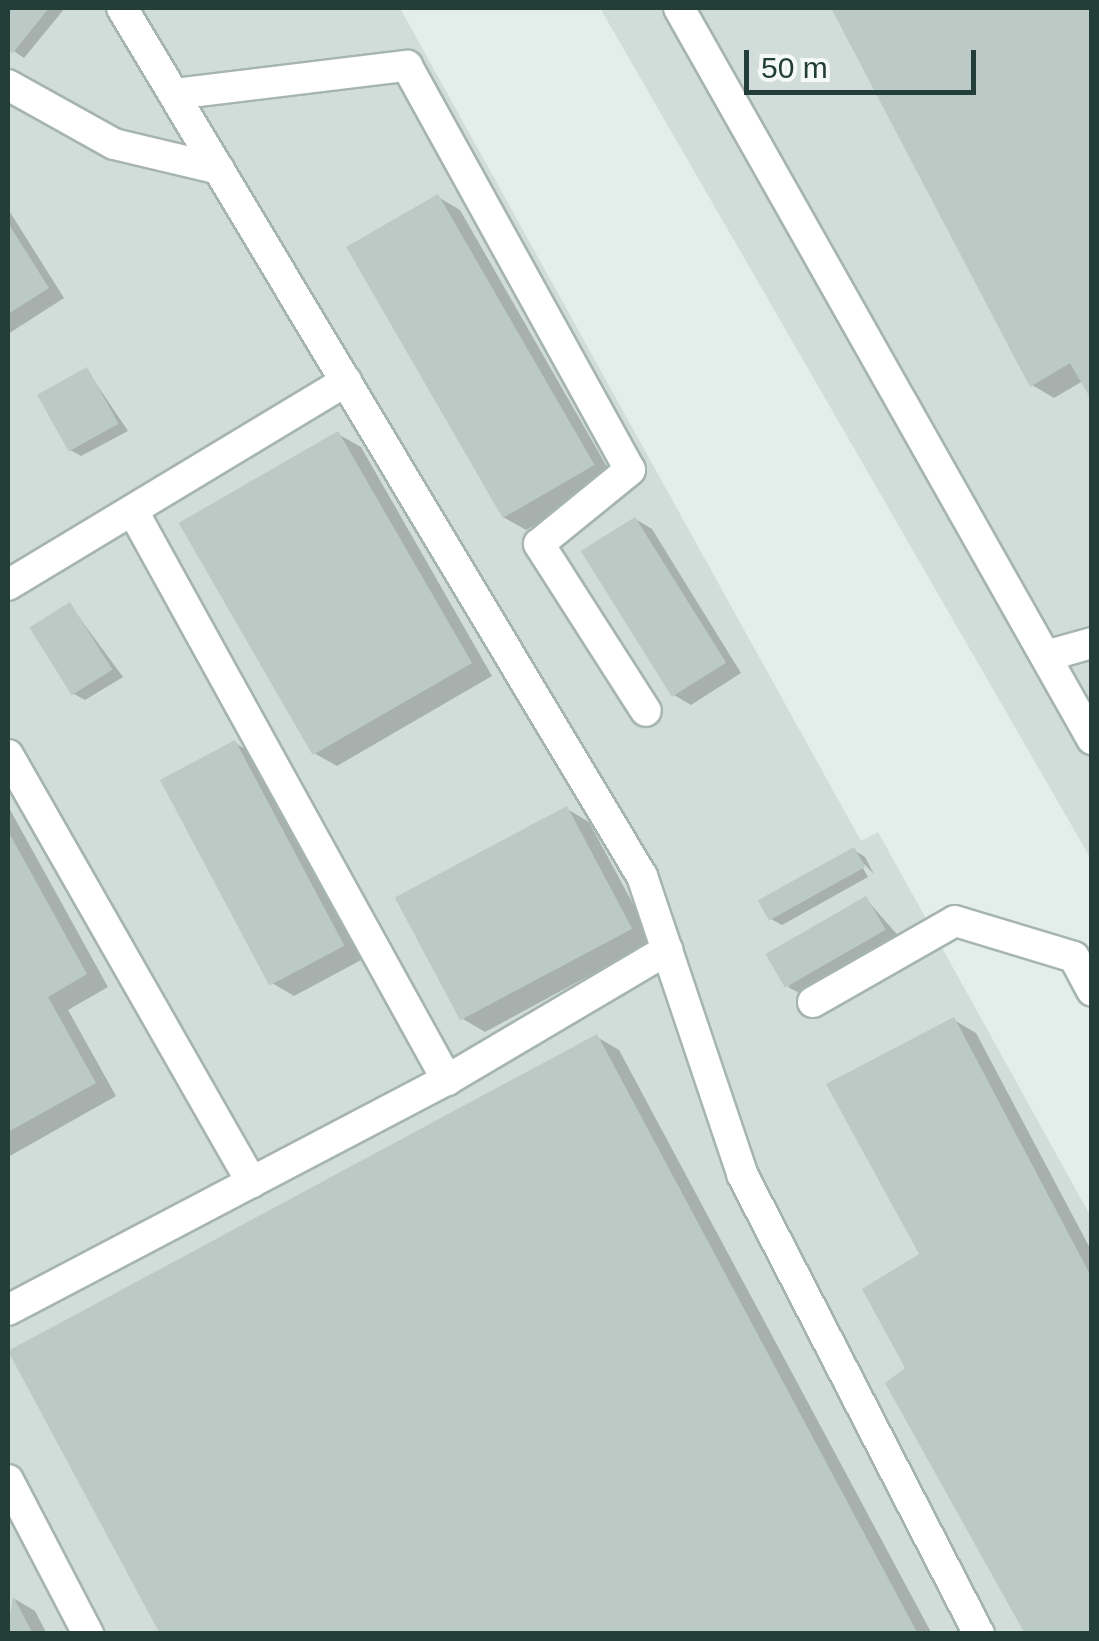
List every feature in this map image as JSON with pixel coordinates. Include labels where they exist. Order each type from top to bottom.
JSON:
[{"type":"lane","points":[[122,8],[642,876],[742,1174],[978,1634]]},
{"type":"lane","points":[[680,8],[1092,739]]},
{"type":"lane","points":[[174,94],[407,66],[630,470],[539,544],[646,712]]},
{"type":"lane","points":[[8,84],[114,144],[219,170]]},
{"type":"lane","points":[[8,585],[134,513],[346,380]]},
{"type":"lane","points":[[134,513],[447,1080]]},
{"type":"lane","points":[[1046,656],[1092,643]]},
{"type":"lane","points":[[8,756],[252,1182]]},
{"type":"lane","points":[[813,1002],[955,922],[1074,957],[1092,990]]},
{"type":"lane","points":[[8,1310],[447,1080],[667,950]]},
{"type":"lane","points":[[8,1480],[88,1634]]},
{"type":"shaded area","points":[[8,8],[400,8],[861,841],[878,832],[1091,1217],[1091,1633],[8,1634]]},
{"type":"shaded area","points":[[600,8],[1091,8],[1091,859]]},
{"type":"building","points":[[8,8],[49,8],[12,54],[8,50]]},
{"type":"building","points":[[831,8],[1092,8],[1092,401],[1070,363],[1030,387]]},
{"type":"building","points":[[438,194],[594,465],[503,518],[346,247]]},
{"type":"building","points":[[8,223],[49,288],[8,314]]},
{"type":"building","points":[[87,367],[119,424],[69,451],[37,395]]},
{"type":"building","points":[[338,431],[472,663],[313,755],[179,523]]},
{"type":"building","points":[[635,517],[726,663],[672,697],[581,551]]},
{"type":"building","points":[[70,602],[112,670],[72,695],[29,627]]},
{"type":"building","points":[[235,740],[344,946],[269,986],[160,780]]},
{"type":"building","points":[[567,806],[632,929],[460,1020],[395,898]]},
{"type":"building","points":[[8,831],[87,974],[48,997],[96,1083],[8,1132]]},
{"type":"building","points":[[854,847],[865,867],[769,920],[758,900]]},
{"type":"building","points":[[866,896],[886,930],[785,988],[766,954]]},
{"type":"building","points":[[954,1017],[1092,1278],[1092,1634],[1025,1634],[885,1383],[905,1368],[862,1289],[919,1254],[826,1084]]},
{"type":"building","points":[[597,1034],[918,1634],[160,1634],[8,1351]]},
{"type":"building","points":[[13,1596],[33,1634],[8,1634]]}]
